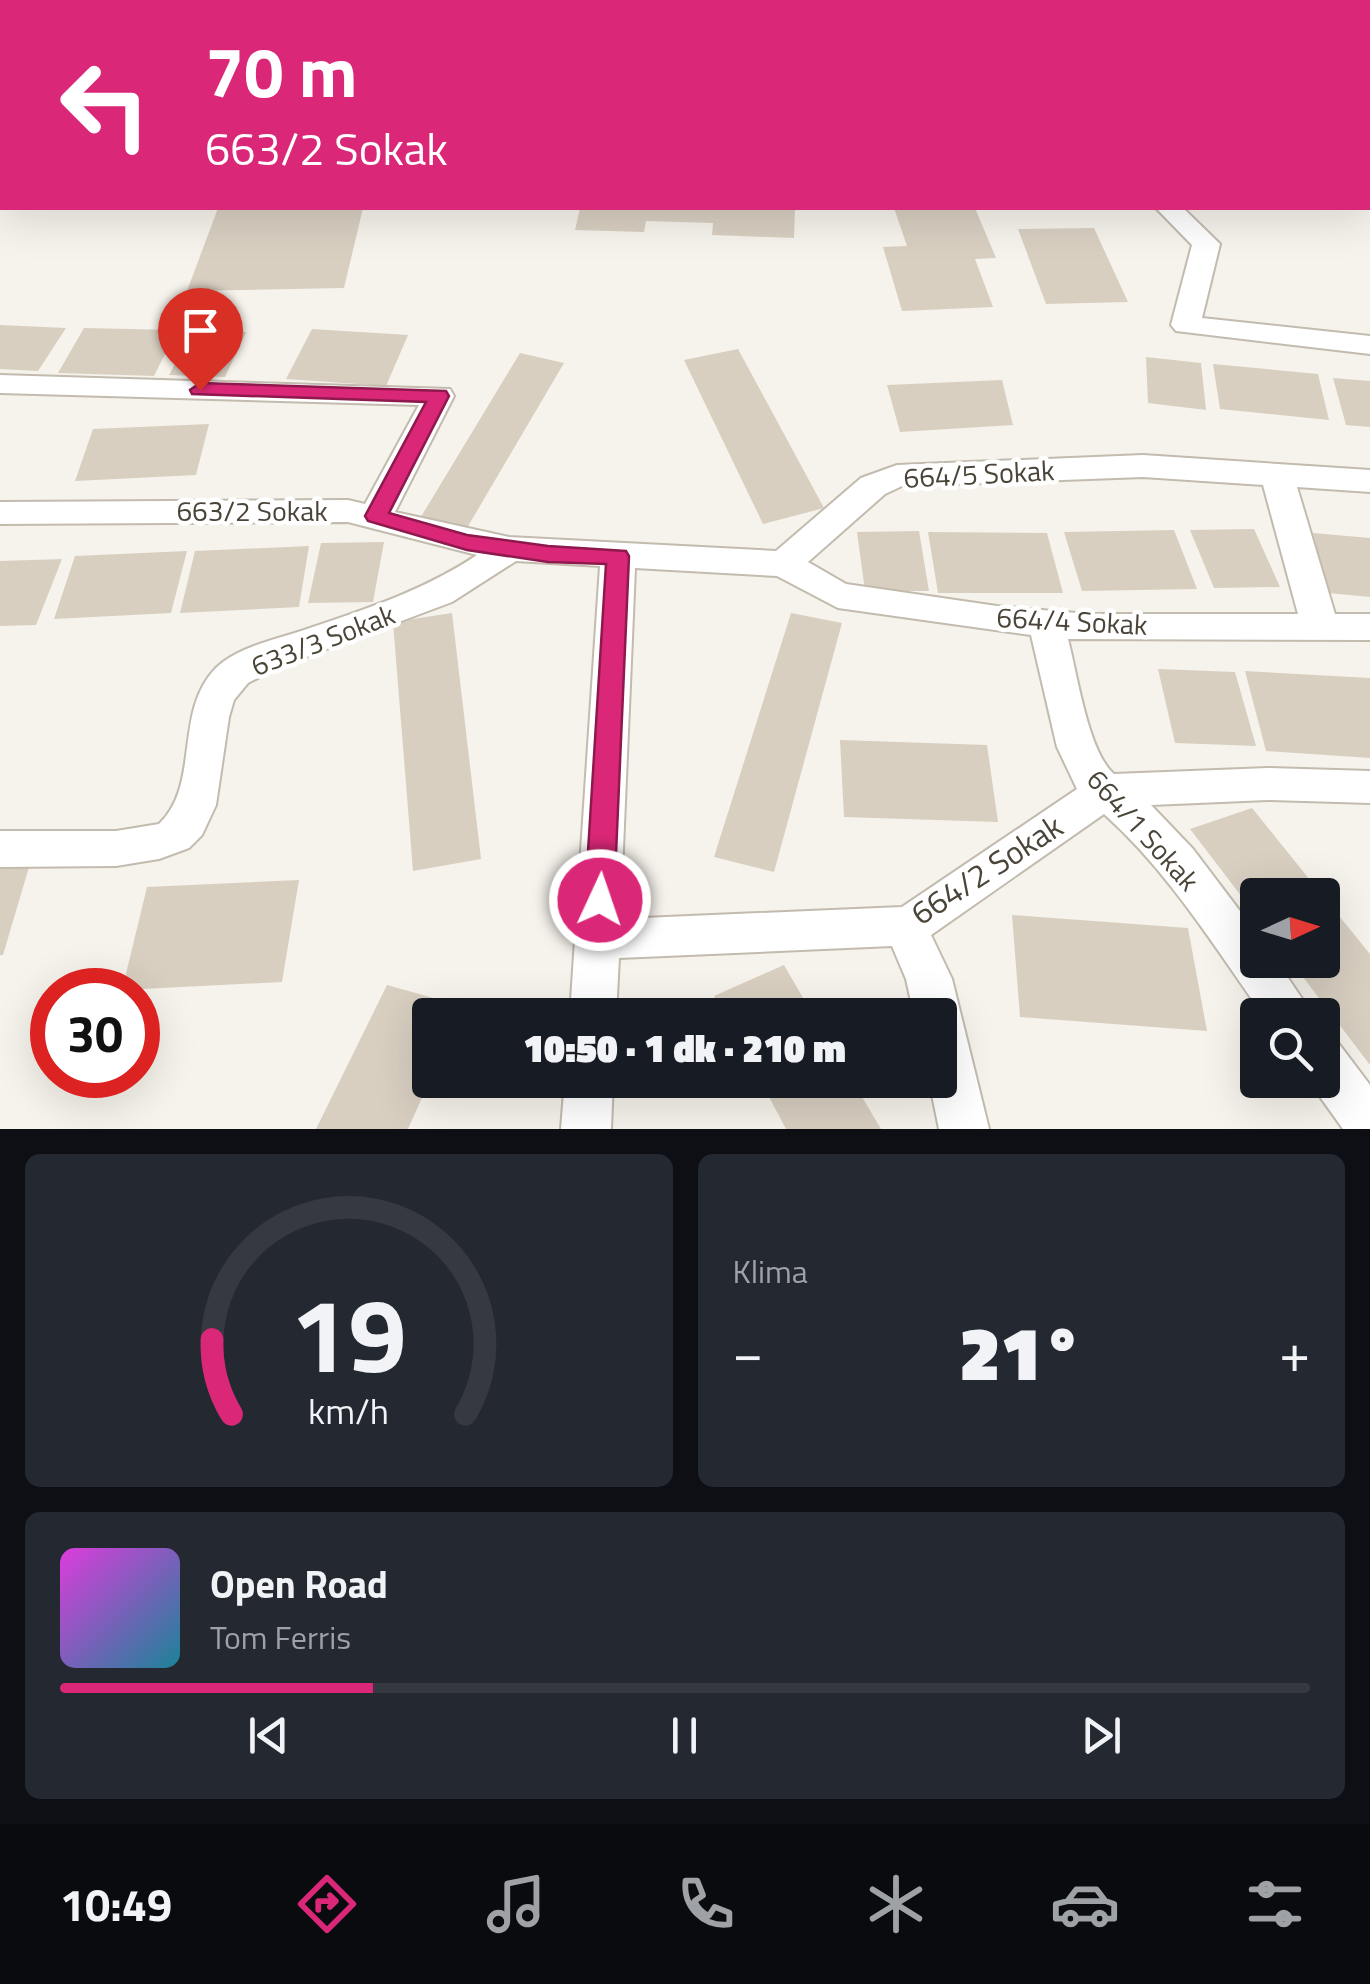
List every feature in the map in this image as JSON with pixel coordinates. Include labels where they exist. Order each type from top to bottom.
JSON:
[{"type":"street","points":[[1171,210],[1206,244],[1186,325],[1370,345]]},
{"type":"street","points":[[0,384],[439,396],[376,516]]},
{"type":"street","name":"664/5 Sokak","points":[[784,564],[873,486],[897,476],[1124,466],[1370,481]]},
{"type":"street","points":[[1276,473],[1320,626]]},
{"type":"street","name":"663/2 Sokak","points":[[0,513],[336,510],[376,516],[455,540],[509,549],[618,556]]},
{"type":"street","name":"633/3 Sokak","points":[[0,849],[134,846],[175,836],[188,823],[196,800],[210,714],[228,679],[286,651],[436,597],[474,577],[509,549]]},
{"type":"street","points":[[594,998],[618,556],[784,564]]},
{"type":"street","name":"664/4 Sokak","points":[[784,564],[838,595],[1046,623],[1088,627],[1370,627]]},
{"type":"street","name":"664/1 Sokak","points":[[1046,623],[1080,755],[1090,777],[1150,829],[1278,998]]},
{"type":"street","name":"664/2 Sokak","points":[[598,938],[905,926],[927,916],[1106,794],[1168,786],[1370,787]]},
{"type":"street","points":[[905,926],[929,979],[933,998]]},
{"type":"street","points":[[1340,1084],[1370,1125]]},
{"type":"street","points":[[586,1129],[588,1098]]},
{"type":"street","points":[[957,1098],[964,1129]]},
{"type":"building","points":[[217,210],[363,210],[344,288],[187,291]]},
{"type":"building","points":[[580,210],[795,210],[794,238],[712,235],[713,223],[646,221],[644,232],[575,230]]},
{"type":"building","points":[[895,210],[976,210],[996,258],[975,259],[993,307],[902,311],[883,247],[907,246]]},
{"type":"building","points":[[1094,228],[1128,302],[1046,304],[1018,229]]},
{"type":"building","points":[[0,325],[66,328],[38,371],[0,369]]},
{"type":"building","points":[[84,328],[177,330],[154,376],[58,373]]},
{"type":"building","points":[[312,329],[408,335],[386,386],[286,379]]},
{"type":"building","points":[[193,330],[246,332],[225,377],[169,375]]},
{"type":"building","points":[[738,349],[824,508],[763,524],[684,360]]},
{"type":"building","points":[[520,353],[564,363],[467,528],[419,520]]},
{"type":"building","points":[[1146,357],[1201,363],[1206,410],[1148,403]]},
{"type":"building","points":[[1213,364],[1318,374],[1329,420],[1220,409]]},
{"type":"building","points":[[1333,378],[1370,381],[1370,427],[1346,425]]},
{"type":"building","points":[[1002,380],[1013,425],[900,432],[887,385]]},
{"type":"building","points":[[209,424],[196,475],[75,481],[93,429]]},
{"type":"building","points":[[1254,529],[1280,587],[1214,588],[1190,530]]},
{"type":"building","points":[[1174,530],[1197,589],[1082,591],[1064,532]]},
{"type":"building","points":[[919,531],[929,591],[865,591],[857,532]]},
{"type":"building","points":[[928,532],[1047,533],[1063,593],[938,593]]},
{"type":"building","points":[[1313,533],[1370,538],[1370,597],[1328,593]]},
{"type":"building","points":[[384,542],[373,602],[308,603],[321,543]]},
{"type":"building","points":[[309,546],[299,607],[180,613],[195,551]]},
{"type":"building","points":[[187,551],[171,613],[54,619],[75,556]]},
{"type":"building","points":[[62,559],[36,625],[0,626],[0,561]]},
{"type":"building","points":[[452,613],[481,859],[413,871],[393,622]]},
{"type":"building","points":[[791,613],[842,623],[774,872],[714,857]]},
{"type":"building","points":[[1158,669],[1235,672],[1256,746],[1175,743]]},
{"type":"building","points":[[1245,671],[1370,678],[1370,758],[1266,751]]},
{"type":"building","points":[[840,740],[987,745],[998,822],[844,817]]},
{"type":"building","points":[[1252,808],[1308,878],[1240,878],[1240,894],[1190,829]]},
{"type":"building","points":[[32,857],[3,955],[0,955],[0,859]]},
{"type":"building","points":[[299,880],[282,982],[160,988],[160,968],[127,968],[147,887]]},
{"type":"building","points":[[1012,915],[1188,928],[1207,1031],[1020,1017]]},
{"type":"building","points":[[1340,917],[1370,954],[1370,1065],[1340,1026],[1340,998],[1319,998],[1304,978],[1340,978]]},
{"type":"building","points":[[784,965],[803,998],[715,998]]},
{"type":"building","points":[[387,985],[433,998],[412,998],[412,1098],[422,1098],[408,1129],[316,1129]]},
{"type":"building","points":[[770,1098],[863,1098],[881,1129],[786,1129]]},
{"type":"route","points":[[200,390],[439,396],[376,516],[467,542],[548,554],[618,556],[600,900]]}]
